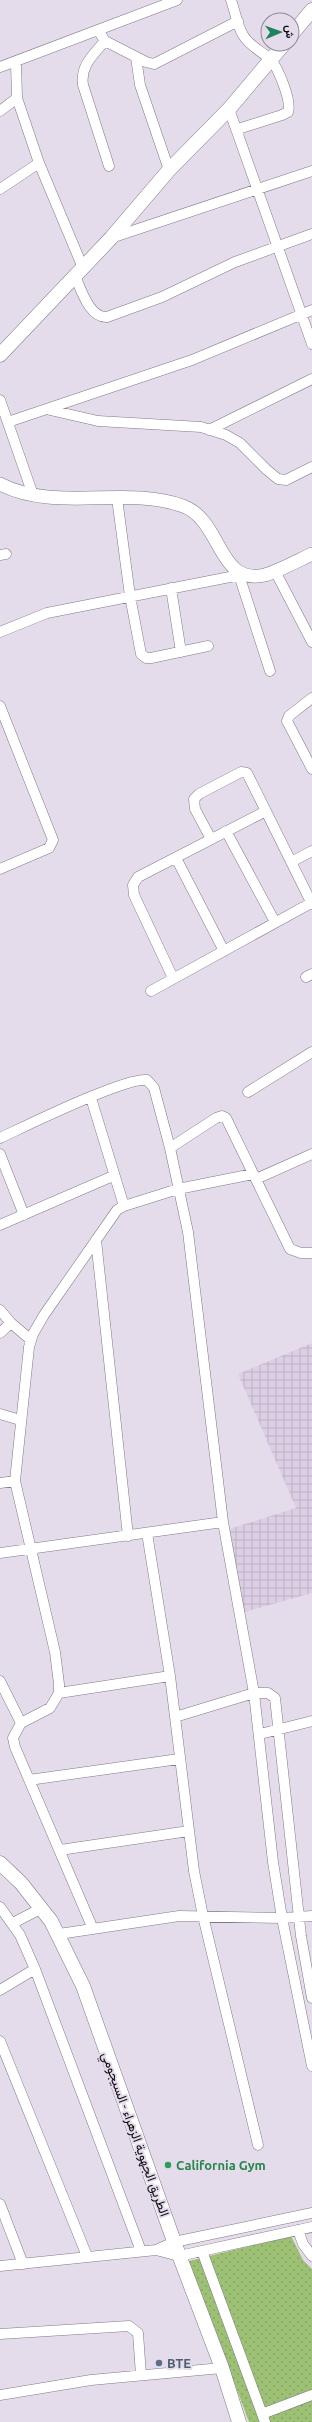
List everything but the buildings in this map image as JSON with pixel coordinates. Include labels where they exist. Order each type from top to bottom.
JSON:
[{"type":"main road","points":[[300,24],[312,10]]},
{"type":"main road","points":[[2,348],[79,272],[111,238],[169,170],[229,109],[278,52]]},
{"type":"main road","name":"الطريق الجهوية الزهراء - السيجومي","points":[[0,1863],[42,1908],[59,1934],[83,1986],[179,2256],[222,2368],[240,2422]]},
{"type":"street","points":[[0,67],[177,0]]},
{"type":"street","points":[[231,0],[243,35],[249,43],[271,60],[284,85],[289,104],[288,112],[238,129]]},
{"type":"street","points":[[98,30],[105,41],[152,64],[157,63],[238,21]]},
{"type":"street","points":[[105,41],[85,66],[82,74],[109,166]]},
{"type":"street","points":[[136,57],[140,85],[169,170]]},
{"type":"street","points":[[16,62],[18,98],[39,163],[94,312],[100,316],[107,317],[162,297],[235,262],[312,234]]},
{"type":"street","points":[[0,111],[18,98]]},
{"type":"street","points":[[229,109],[238,129],[312,344]]},
{"type":"street","points":[[0,189],[39,163]]},
{"type":"street","points":[[111,238],[312,171]]},
{"type":"street","points":[[8,422],[50,410],[204,355],[312,310]]},
{"type":"street","points":[[209,430],[312,379]]},
{"type":"street","points":[[0,400],[33,495]]},
{"type":"street","points":[[50,410],[98,421],[189,425],[209,430],[240,443],[278,479],[286,480],[312,467]]},
{"type":"street","points":[[0,484],[33,495],[117,498],[172,503],[196,512],[206,523],[226,561],[242,575],[270,671]]},
{"type":"street","points":[[117,498],[130,596],[142,655],[152,658],[208,646]]},
{"type":"street","points":[[0,632],[47,613],[242,575],[259,575],[275,571],[312,554]]},
{"type":"street","points":[[275,571],[312,642]]},
{"type":"street","points":[[171,588],[181,652]]},
{"type":"street","points":[[312,698],[289,716],[287,721],[312,770]]},
{"type":"street","points":[[0,706],[53,840],[49,848],[0,869]]},
{"type":"street","points":[[151,991],[275,922],[312,904],[309,891],[291,862],[249,775],[243,772],[199,794],[194,799],[193,806],[211,839]]},
{"type":"street","points":[[173,978],[134,895],[133,885],[138,877],[266,811]]},
{"type":"street","points":[[226,831],[275,922]]},
{"type":"street","points":[[291,862],[312,851]]},
{"type":"street","points":[[176,858],[224,951]]},
{"type":"street","points":[[248,1092],[312,1052]]},
{"type":"street","points":[[0,1138],[92,1098],[140,1080],[149,1081],[154,1088],[170,1148],[192,1260],[223,1522],[260,1734],[273,1862],[282,1918],[307,2012],[312,2066]]},
{"type":"street","points":[[92,1098],[113,1176],[124,1206]]},
{"type":"street","points":[[170,1148],[222,1116],[227,1121],[290,1249],[301,1253],[312,1253]]},
{"type":"street","points":[[0,1154],[24,1215]]},
{"type":"street","points":[[93,1929],[12,1738],[21,1723],[50,1708],[59,1693],[55,1652],[29,1549],[15,1481],[20,1420],[31,1340],[48,1309],[112,1217],[124,1206],[178,1188],[254,1176],[312,1154]]},
{"type":"street","points":[[0,1225],[113,1176]]},
{"type":"street","points":[[96,1240],[128,1536]]},
{"type":"street","points":[[0,1310],[11,1323],[31,1340]]},
{"type":"street","points":[[0,1333],[11,1323]]},
{"type":"street","points":[[0,1414],[20,1420]]},
{"type":"street","points":[[0,1483],[15,1481]]},
{"type":"street","points":[[0,1553],[223,1522]]},
{"type":"street","points":[[147,1533],[170,1676],[188,1831],[203,1916],[258,2144]]},
{"type":"street","points":[[59,1693],[170,1676]]},
{"type":"street","points":[[0,1681],[21,1723]]},
{"type":"street","points":[[175,1717],[254,1694],[268,1693],[275,1698],[280,1729],[299,1917],[312,1998]]},
{"type":"street","points":[[260,1734],[312,1721]]},
{"type":"street","points":[[29,1780],[179,1759]]},
{"type":"street","points":[[60,1850],[188,1831]]},
{"type":"street","points":[[0,1907],[13,1923],[35,1969],[141,2251]]},
{"type":"street","points":[[13,1923],[42,1908]]},
{"type":"street","points":[[59,1934],[179,1916],[282,1918],[312,1916]]},
{"type":"street","points":[[0,1990],[35,1969]]},
{"type":"street","points":[[0,2042],[87,2256]]},
{"type":"street","points":[[0,2204],[23,2264]]},
{"type":"street","points":[[156,2250],[174,2242],[312,2213]]},
{"type":"street","points":[[0,2266],[156,2250],[179,2256],[312,2227]]},
{"type":"street","points":[[298,2230],[303,2244],[312,2256]]},
{"type":"street","points":[[202,2251],[263,2418],[312,2395]]},
{"type":"street","points":[[0,2334],[129,2326],[138,2333],[141,2375]]},
{"type":"street","points":[[0,2396],[91,2380],[222,2368]]},
{"type":"shaded area","points":[[312,1343],[312,1593],[241,1613],[229,1529],[296,1508],[238,1374]]},
{"type":"green space","points":[[291,2236],[303,2260],[312,2269],[312,2422],[249,2422],[189,2261]]},
{"type":"place","name":"California Gym","points":[[168,2165]]},
{"type":"place","name":"BTE","points":[[159,2363]]}]
